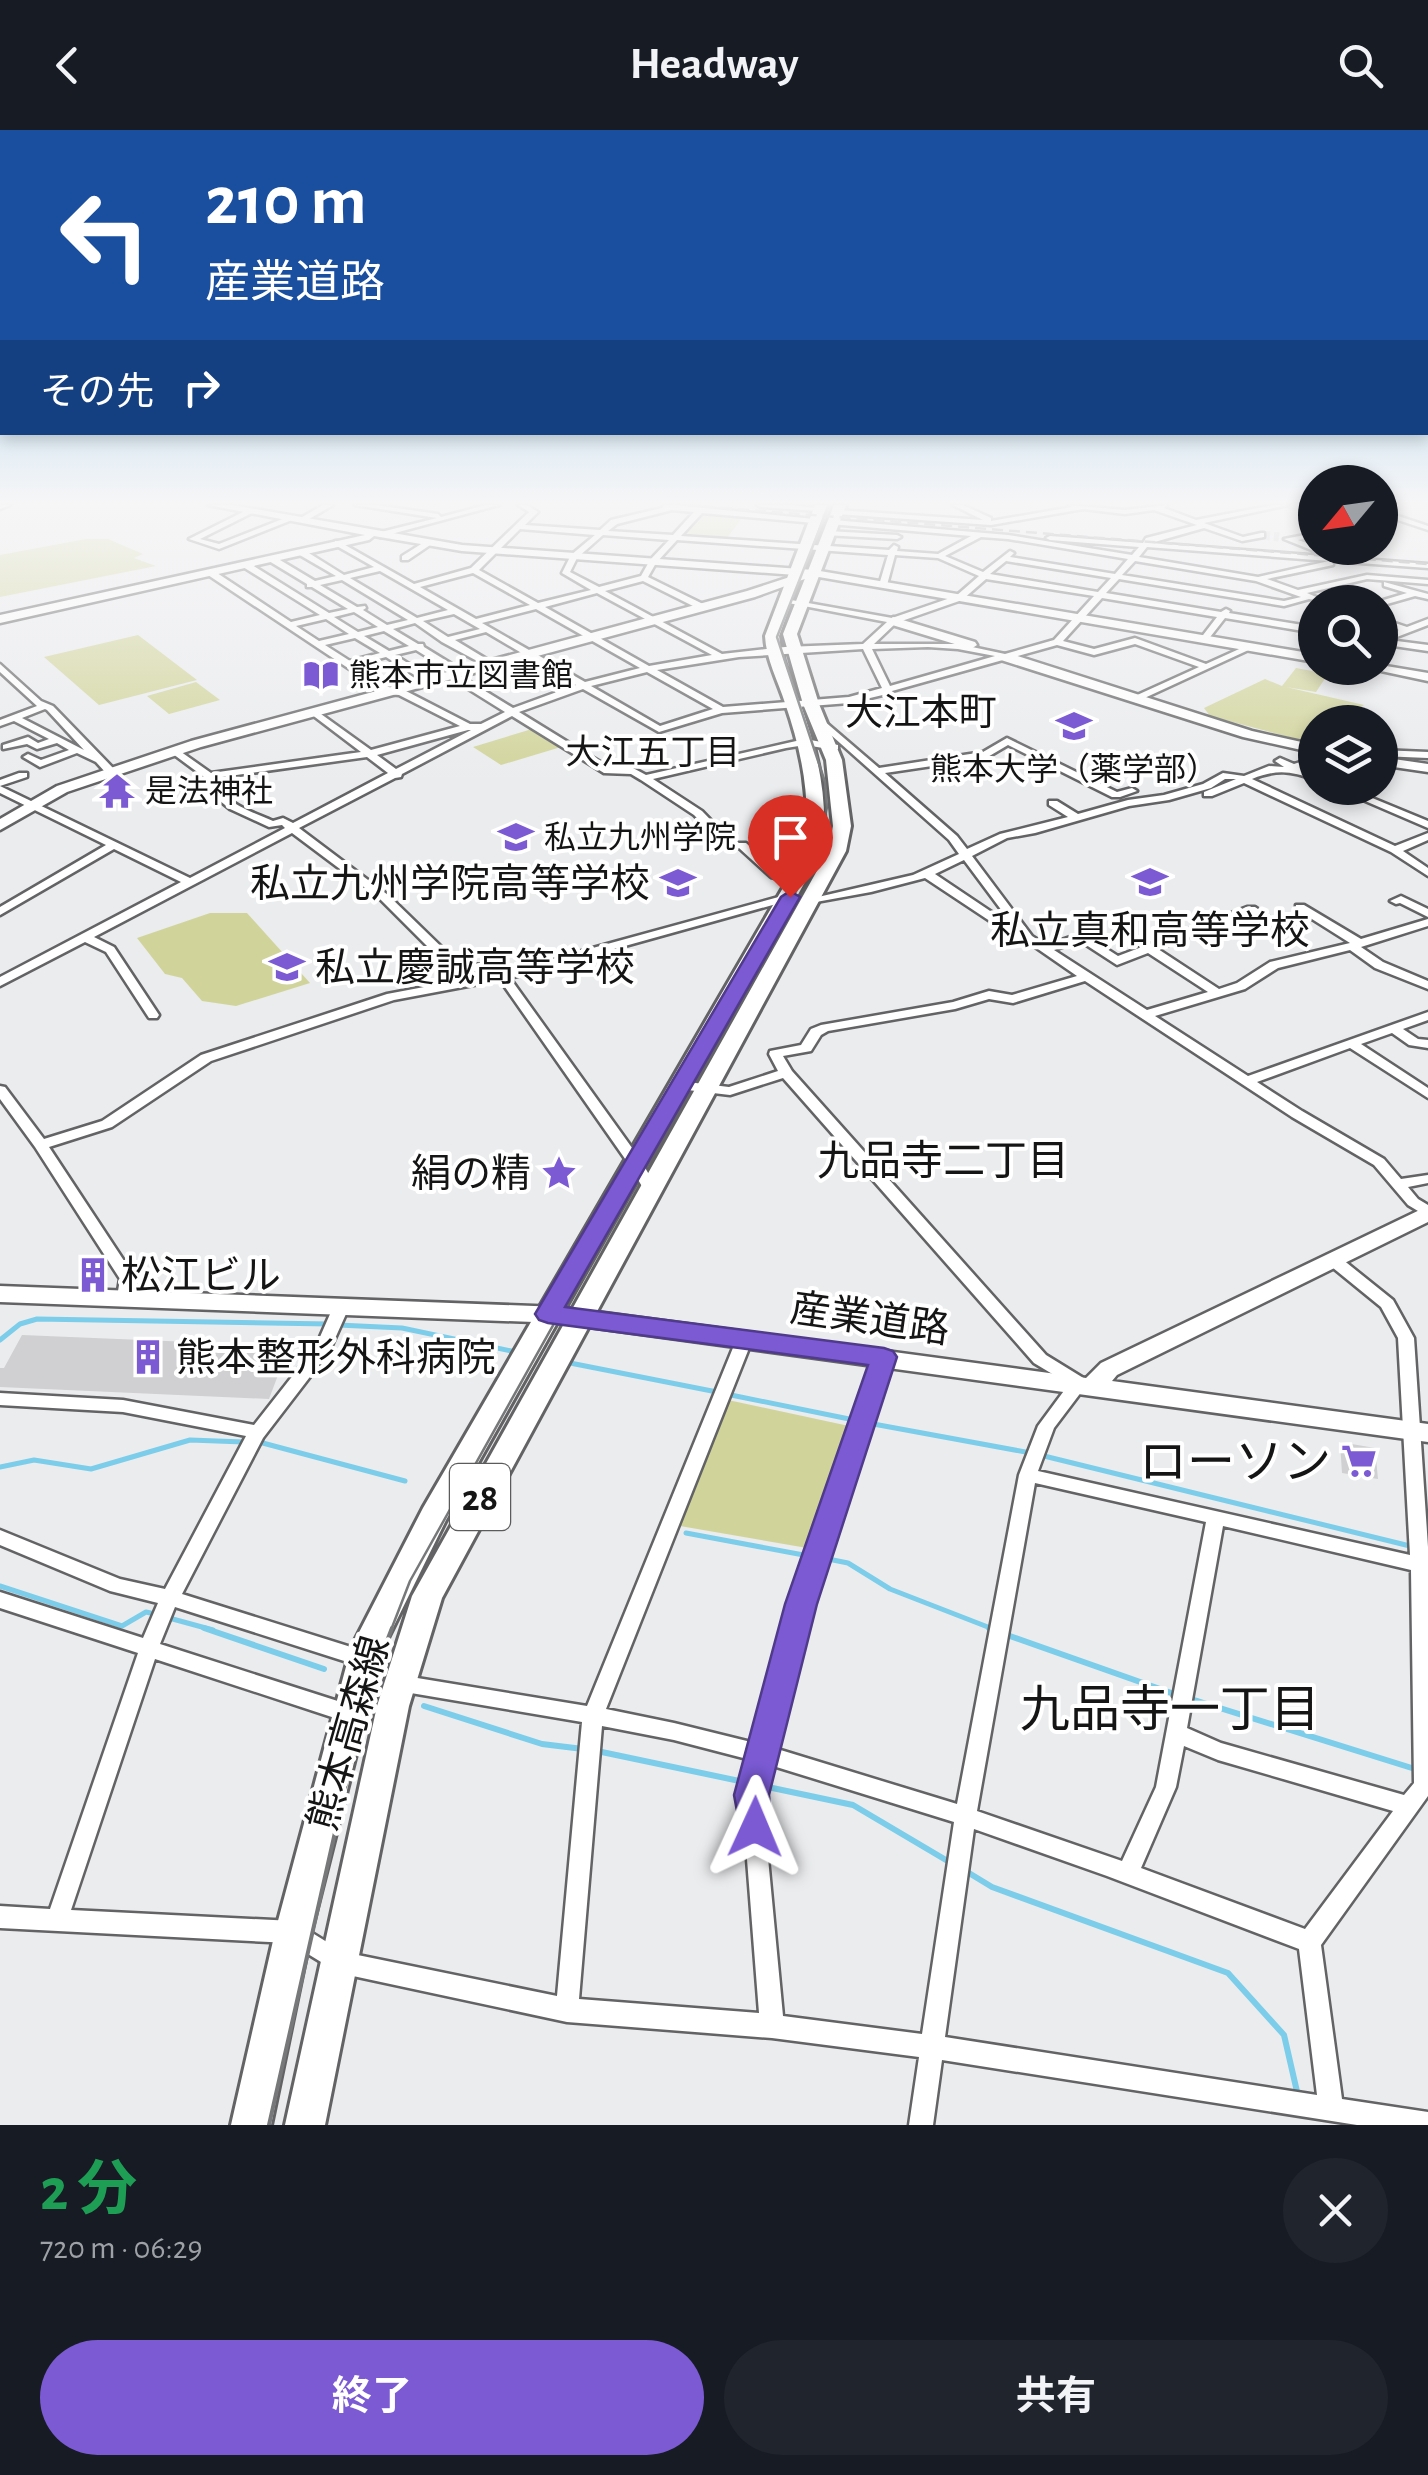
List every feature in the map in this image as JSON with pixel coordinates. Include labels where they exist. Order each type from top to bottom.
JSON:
[{"type":"main road","points":[[783,649],[772,636],[789,598]]},
{"type":"main road","name":"熊本高森線","points":[[251,2125],[293,1932],[356,1683],[432,1516],[679,1085],[799,893],[837,851],[842,826],[830,752],[806,709],[783,649]]},
{"type":"main road","name":"熊本高森線","points":[[306,2125],[396,1692],[427,1596],[708,1088],[799,893],[814,850],[818,824],[813,767],[805,742],[806,709]]},
{"type":"street","points":[[0,620],[98,598]]},
{"type":"street","points":[[249,598],[390,692],[401,692],[468,728]]},
{"type":"street","points":[[299,598],[430,680]]},
{"type":"street","points":[[339,598],[608,771],[633,771],[645,778],[698,813],[730,846],[742,844],[799,893]]},
{"type":"street","points":[[379,598],[490,665]]},
{"type":"street","points":[[434,598],[659,729],[722,710],[806,709],[888,691],[1058,642],[1094,652],[1135,641],[1206,667]]},
{"type":"street","points":[[524,598],[722,710]]},
{"type":"street","points":[[476,622],[567,598]]},
{"type":"street","points":[[608,598],[722,657]]},
{"type":"street","points":[[684,598],[702,607]]},
{"type":"street","points":[[0,825],[106,767],[736,598]]},
{"type":"street","points":[[824,598],[1298,746]]},
{"type":"street","points":[[866,646],[893,621],[959,598]]},
{"type":"street","points":[[960,598],[1298,655]]},
{"type":"street","points":[[1058,642],[1097,598]]},
{"type":"street","points":[[1124,598],[1298,626]]},
{"type":"street","points":[[1204,639],[1236,598]]},
{"type":"street","points":[[1250,598],[1284,604],[1298,600]]},
{"type":"street","points":[[290,625],[398,599]]},
{"type":"street","points":[[318,644],[456,611]]},
{"type":"street","points":[[1398,634],[1428,622]]},
{"type":"street","points":[[1398,627],[1408,630]]},
{"type":"street","points":[[349,664],[488,629]]},
{"type":"street","points":[[1135,641],[1145,629]]},
{"type":"street","points":[[1398,643],[1428,648]]},
{"type":"street","points":[[0,982],[514,712],[585,686],[648,668],[783,649],[971,645]]},
{"type":"street","points":[[866,646],[888,691]]},
{"type":"street","points":[[1138,698],[1250,647]]},
{"type":"street","points":[[0,667],[46,706],[106,767]]},
{"type":"street","points":[[1398,672],[1428,677]]},
{"type":"street","points":[[5,720],[46,706]]},
{"type":"street","points":[[806,709],[966,853],[1028,938],[1297,1114],[1379,1162],[1413,1202],[1428,1212]]},
{"type":"street","points":[[314,712],[397,774]]},
{"type":"street","points":[[5,720],[58,740],[106,767]]},
{"type":"street","points":[[174,751],[209,776],[369,754],[487,726]]},
{"type":"street","points":[[6,747],[28,740],[36,746],[58,740]]},
{"type":"street","points":[[878,771],[986,754],[1006,741],[1116,795],[1132,791]]},
{"type":"street","points":[[645,778],[805,742],[863,759]]},
{"type":"street","points":[[28,757],[40,764],[78,750]]},
{"type":"street","points":[[830,752],[863,759]]},
{"type":"street","points":[[966,853],[1014,836],[1134,805],[1198,798],[1298,755]]},
{"type":"street","points":[[1398,756],[1428,755]]},
{"type":"street","points":[[1280,761],[1298,769]]},
{"type":"street","points":[[1398,761],[1428,768]]},
{"type":"street","points":[[1240,778],[1298,765]]},
{"type":"street","points":[[0,786],[23,774]]},
{"type":"street","points":[[209,776],[211,790],[218,798],[273,825],[283,821],[384,897],[452,965],[497,971],[503,976],[635,1162],[650,1190]]},
{"type":"street","points":[[41,1145],[107,1124],[206,1058],[391,997],[503,976],[799,893],[927,874],[1015,832],[1179,794],[1223,776],[1240,778],[1395,850],[1428,873]]},
{"type":"street","points":[[0,786],[190,882]]},
{"type":"street","points":[[1053,802],[1077,818]]},
{"type":"street","points":[[1380,805],[1428,825]]},
{"type":"street","points":[[1395,850],[1428,836]]},
{"type":"street","points":[[0,912],[115,844]]},
{"type":"street","points":[[927,874],[1028,938]]},
{"type":"street","points":[[1402,899],[1428,918]]},
{"type":"street","points":[[1300,907],[1379,965],[1428,985]]},
{"type":"street","points":[[1044,950],[1082,937],[1117,961],[1252,909],[1266,918]]},
{"type":"street","points":[[1144,1015],[1241,986],[1274,965],[1356,945],[1428,918]]},
{"type":"street","points":[[1221,921],[1239,932],[1234,933]]},
{"type":"street","points":[[86,938],[110,950],[153,1015]]},
{"type":"street","points":[[1148,948],[1218,993]]},
{"type":"street","points":[[1086,977],[1013,999],[989,995],[955,1006],[825,1028],[816,1032],[806,1048],[775,1054],[786,1073],[1040,1359],[1087,1384]]},
{"type":"street","points":[[1250,1080],[1428,1016]]},
{"type":"street","points":[[1394,1029],[1414,1042],[1428,1044]]},
{"type":"street","points":[[1352,1044],[1428,1094]]},
{"type":"street","points":[[679,1085],[730,1091],[786,1073]]},
{"type":"street","points":[[0,1090],[41,1145],[128,1279],[124,1296]]},
{"type":"street","points":[[1398,1184],[1428,1179]]},
{"type":"street","points":[[920,2125],[965,1819],[1028,1475],[1046,1426],[1087,1384],[1109,1369],[1428,1212]]},
{"type":"street","points":[[1331,2107],[1309,1942],[1426,1786],[1419,1432],[1406,1338],[1387,1304],[1332,1259]]},
{"type":"street","name":"産業道路","points":[[0,1294],[582,1317],[1419,1432]]},
{"type":"street","points":[[58,1920],[165,1607],[253,1439],[323,1348],[342,1305]]},
{"type":"street","points":[[566,2010],[593,1716],[746,1338]]},
{"type":"street","points":[[772,2026],[752,1795],[801,1604],[884,1357]]},
{"type":"street","points":[[0,1399],[122,1406],[253,1439]]},
{"type":"street","points":[[1028,1475],[1424,1565]]},
{"type":"street","points":[[1128,1872],[1166,1787],[1178,1734],[1180,1691],[1215,1520]]},
{"type":"street","points":[[0,1537],[356,1683]]},
{"type":"street","points":[[0,1600],[152,1650],[356,1683]]},
{"type":"street","points":[[396,1692],[593,1716],[761,1753],[1128,1872],[1309,1942]]},
{"type":"street","points":[[1178,1734],[1218,1751],[1409,1806]]},
{"type":"street","points":[[0,1917],[293,1932],[337,1969],[566,2010],[772,2026],[933,2047],[1428,2124]]},
{"type":"green space","points":[[138,635],[197,680],[99,705],[44,657]]},
{"type":"green space","points":[[1298,668],[1298,685],[1321,685],[1316,692],[1286,687],[1364,705],[1298,705],[1298,739],[1210,716],[1204,708],[1265,679],[1282,686]]},
{"type":"green space","points":[[196,682],[220,700],[169,714],[147,696]]},
{"type":"green space","points":[[532,729],[561,747],[501,765],[473,747]]},
{"type":"green space","points":[[210,913],[247,913],[310,983],[236,1006],[202,1001],[182,978],[165,974],[137,938]]},
{"type":"green space","points":[[728,1400],[849,1426],[807,1548],[680,1526]]},
{"type":"building","name":"熊本整形外科病院","points":[[22,1335],[289,1346],[269,1399],[0,1387],[0,1368],[4,1368]]},
{"type":"building","name":"ローソン","points":[[1340,1442],[1375,1448],[1378,1479],[1342,1473]]},
{"type":"waterway","points":[[0,1340],[20,1324],[37,1319],[329,1324]]},
{"type":"waterway","points":[[338,1325],[402,1328],[516,1352]]},
{"type":"waterway","points":[[565,1362],[717,1392]]},
{"type":"waterway","points":[[726,1394],[859,1421]]},
{"type":"waterway","points":[[868,1423],[1031,1453]]},
{"type":"waterway","points":[[0,1467],[34,1460],[91,1469],[190,1440],[244,1442]]},
{"type":"waterway","points":[[259,1442],[405,1481]]},
{"type":"waterway","points":[[1040,1455],[1414,1547]]},
{"type":"waterway","points":[[686,1533],[809,1556]]},
{"type":"waterway","points":[[823,1558],[848,1563],[890,1589],[993,1629],[989,1628]]},
{"type":"waterway","points":[[0,1586],[122,1626],[146,1612],[155,1614]]},
{"type":"waterway","points":[[169,1618],[213,1630]]},
{"type":"waterway","points":[[204,1628],[324,1669]]},
{"type":"waterway","points":[[1007,1635],[1177,1695]]},
{"type":"waterway","points":[[1191,1699],[1415,1769]]},
{"type":"waterway","points":[[424,1706],[542,1744],[583,1749]]},
{"type":"waterway","points":[[597,1751],[749,1783]]},
{"type":"waterway","points":[[763,1786],[853,1805],[951,1863]]},
{"type":"waterway","points":[[964,1870],[992,1887],[1228,1973],[1284,2035],[1298,2096]]},
{"type":"tram line","points":[[391,1630],[410,1581],[818,852],[827,807],[825,782],[777,637],[792,598]]},
{"type":"tram line","points":[[269,2125],[366,1695],[392,1628]]},
{"type":"place","name":"熊本市立図書館","points":[[321,675]]},
{"type":"place","name":"熊本大学（薬学部）","points":[[1074,726]]},
{"type":"place","name":"是法神社","points":[[117,791]]},
{"type":"place","name":"私立九州学院","points":[[516,837]]},
{"type":"place","name":"私立真和高等学校","points":[[1150,882]]},
{"type":"place","name":"私立九州学院高等学校","points":[[678,883]]},
{"type":"place","name":"私立慶誠高等学校","points":[[287,967]]},
{"type":"place","name":"絹の精","points":[[559,1173]]},
{"type":"place","name":"松江ビル","points":[[93,1275]]},
{"type":"place","name":"熊本整形外科病院","points":[[148,1357]]},
{"type":"place","name":"ローソン","points":[[1359,1461]]},
{"type":"district","name":"大江本町","points":[[921,712]]},
{"type":"district","name":"大江五丁目","points":[[653,752]]},
{"type":"district","name":"九品寺二丁目","points":[[943,1160]]},
{"type":"district","name":"九品寺一丁目","points":[[1170,1708]]},
{"type":"route","points":[[755,1827],[752,1795],[801,1604],[884,1357],[548,1314],[790,897]]}]
